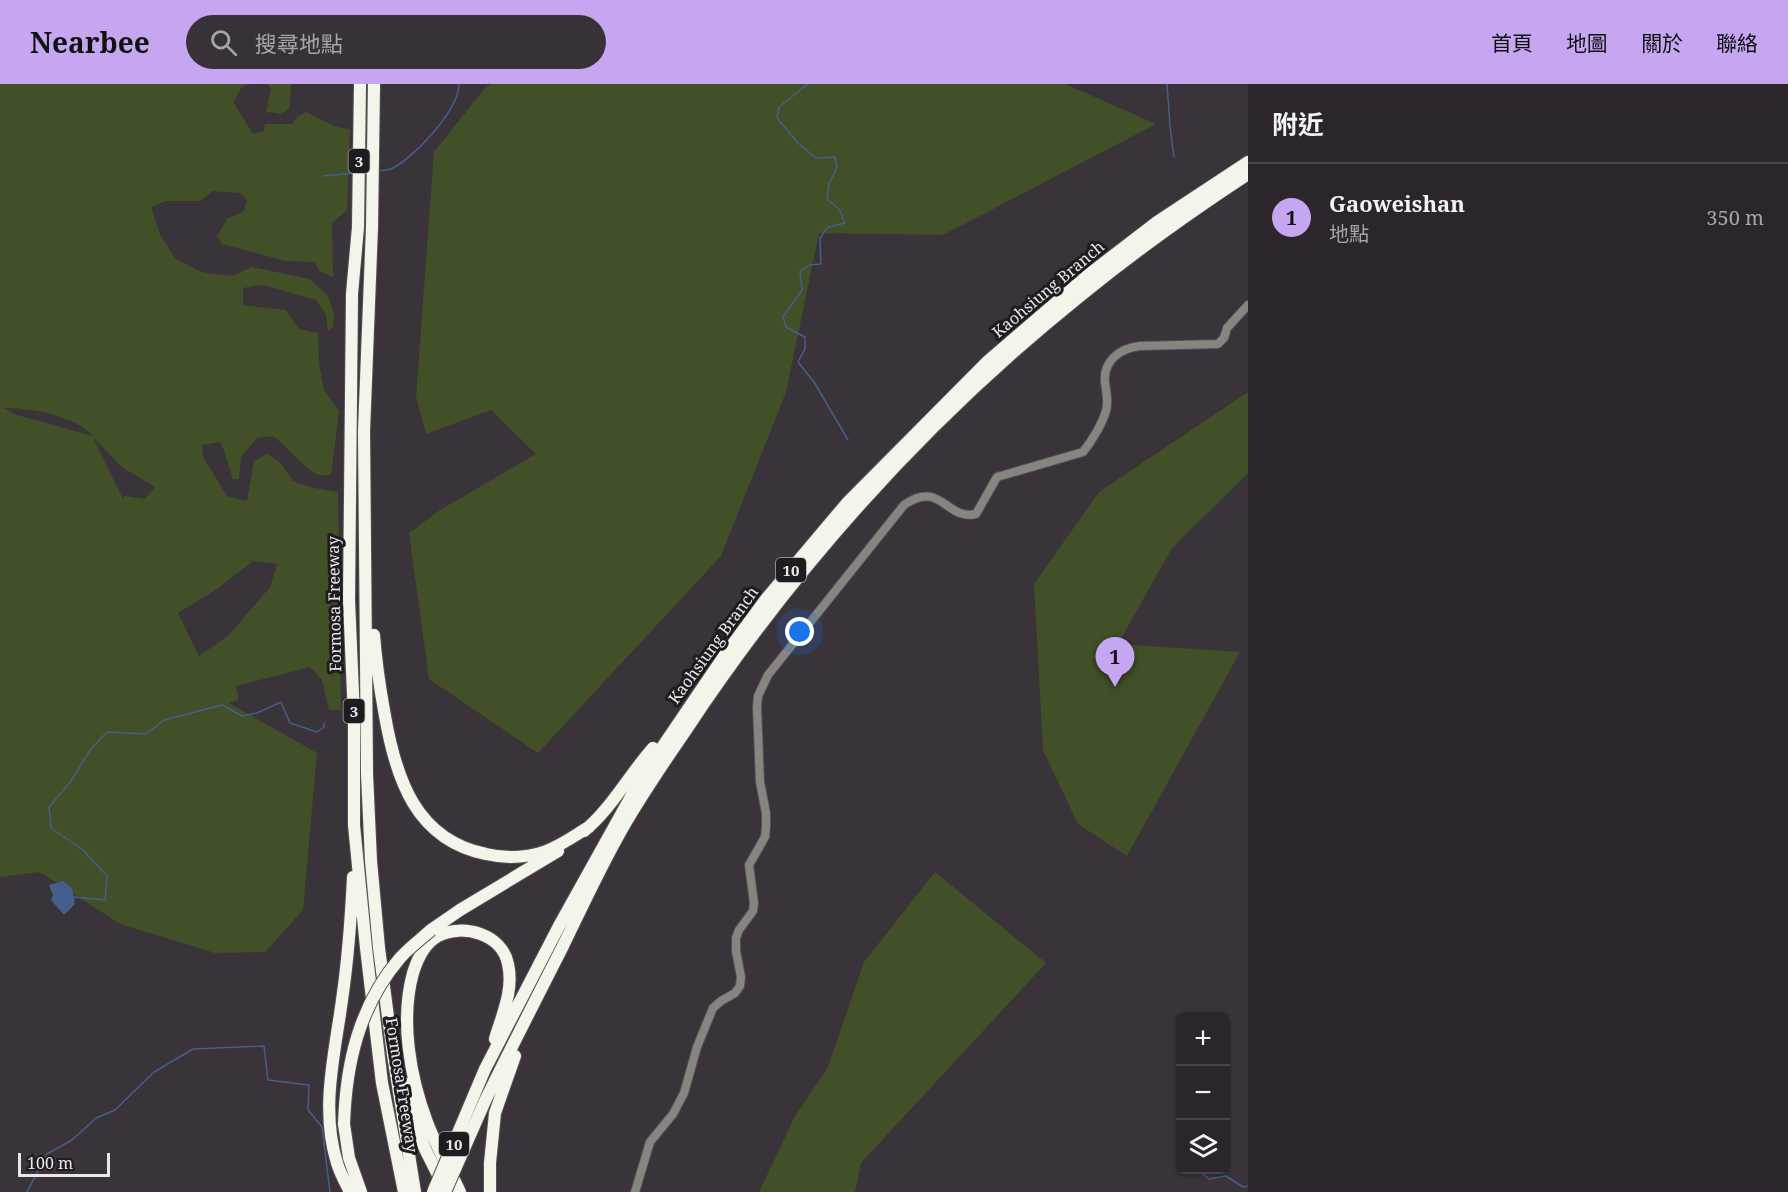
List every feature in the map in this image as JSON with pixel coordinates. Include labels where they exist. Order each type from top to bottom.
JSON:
[{"type":"highway","name":"Formosa Freeway","points":[[360,89],[358,227],[352,294],[349,600],[354,717],[354,825],[382,1083],[404,1192]]},
{"type":"highway","name":"Formosa Freeway","points":[[374,90],[372,227],[364,431],[371,861],[379,948],[393,1055],[415,1192]]},
{"type":"highway","name":"Kaohsiung Branch","points":[[446,1192],[480,1098],[485,1069],[559,926],[642,777],[682,716],[766,599],[847,503],[988,361],[1088,275],[1167,215],[1248,162]]},
{"type":"highway","name":"Kaohsiung Branch","points":[[433,1192],[617,837],[674,748],[743,648],[845,522],[920,441],[977,386],[1048,323],[1156,237],[1248,174]]},
{"type":"highway","points":[[366,599],[371,615],[376,668],[390,744],[402,784],[423,819],[460,846],[497,857],[515,857],[552,849],[589,827]]},
{"type":"highway","points":[[361,1192],[349,1158],[344,1124],[348,1073],[356,1038],[367,1010],[383,981],[401,957],[431,930],[565,847],[589,827],[606,809],[635,768],[682,716]]},
{"type":"highway","points":[[340,1192],[331,1136],[330,1091],[351,924],[354,825]]},
{"type":"highway","points":[[460,1192],[427,1123],[419,1098],[409,1045],[408,1017],[413,972],[429,943],[436,936],[448,932],[467,931],[483,934],[498,945],[508,962],[510,990],[485,1069]]},
{"type":"highway","points":[[490,1192],[490,1163],[495,1113],[517,1049],[537,1007],[536,996]]},
{"type":"highway","points":[[393,1055],[425,1149],[446,1192]]},
{"type":"highway","points":[[337,1165],[350,1192]]},
{"type":"street","points":[[635,1192],[650,1142],[673,1114],[684,1093],[697,1047],[713,1008],[735,993],[740,986],[736,938],[753,911],[749,865],[765,837],[766,813],[760,782],[757,707],[758,696],[768,675],[904,505],[921,496],[929,496],[939,499],[962,514],[976,513],[1000,475],[1083,452],[1106,411],[1105,380],[1107,366],[1112,358],[1130,347],[1218,344],[1224,338],[1227,328],[1248,305]]},
{"type":"green space","points":[[0,84],[250,84],[242,87],[233,102],[253,134],[263,131],[265,124],[292,124],[297,117],[306,112],[337,127],[350,129],[347,210],[332,223],[333,277],[319,271],[315,262],[286,261],[222,244],[217,236],[227,219],[244,211],[247,199],[240,193],[212,191],[201,201],[165,201],[151,207],[160,234],[175,258],[201,272],[231,276],[252,267],[310,279],[328,296],[334,313],[333,327],[328,331],[326,315],[316,300],[263,285],[243,288],[243,305],[286,310],[299,329],[318,333],[319,363],[324,390],[339,411],[331,475],[320,475],[312,471],[273,436],[257,438],[241,457],[239,479],[233,479],[221,442],[202,445],[203,457],[227,496],[247,501],[254,461],[267,454],[280,462],[293,481],[309,487],[338,492],[341,710],[329,710],[322,680],[310,667],[236,686],[239,700],[229,703],[317,753],[303,910],[265,952],[215,953],[120,924],[40,872],[0,877]],"holes":[[[4,408],[27,409],[52,414],[75,423],[93,436],[17,415]],[[93,437],[123,468],[155,487],[145,499],[125,496],[123,499]],[[253,561],[277,564],[270,587],[229,635],[199,656],[178,613],[217,589]]]},
{"type":"green space","points":[[267,84],[291,84],[290,108],[281,114],[266,112],[271,89]]},
{"type":"green space","points":[[491,84],[1065,84],[1156,124],[943,235],[819,233],[786,392],[721,556],[538,753],[429,679],[409,533],[440,510],[536,454],[491,410],[426,434],[416,397],[434,152],[485,88]]},
{"type":"green space","points":[[1248,392],[1248,473],[1172,548],[1118,644],[1240,652],[1127,856],[1078,824],[1043,750],[1034,584],[1099,492]]},
{"type":"green space","points":[[935,872],[1046,963],[861,1163],[855,1192],[759,1192],[794,1118],[828,1067],[864,962]]},
{"type":"water","points":[[63,881],[72,888],[75,904],[64,915],[51,900],[53,895],[49,885]]},
{"type":"waterway","points":[[377,171],[391,169],[400,164],[422,145],[451,107],[459,84]]},
{"type":"waterway","points":[[808,84],[779,107],[777,118],[798,143],[816,158],[835,157],[837,168],[829,183],[827,199],[839,209],[845,223],[828,227],[820,238],[821,264],[809,265],[800,272],[802,290],[783,317],[786,327],[805,337],[805,349],[798,362],[814,382],[848,440]]},
{"type":"waterway","points":[[1167,84],[1174,157]]},
{"type":"waterway","points":[[323,176],[355,173]]},
{"type":"waterway","points":[[73,897],[105,900],[107,876],[83,850],[51,828],[49,807],[71,781],[90,750],[107,732],[146,734],[164,720],[222,705],[242,716],[257,713],[281,702],[290,723],[317,732],[324,727],[324,723]]},
{"type":"waterway","points":[[27,1192],[47,1154],[72,1140],[96,1118],[115,1110],[154,1072],[193,1049],[264,1046],[268,1080],[309,1085],[308,1110],[322,1127],[330,1192]]},
{"type":"waterway","points":[[1203,1174],[1209,1179],[1226,1176],[1243,1187],[1248,1186]]},
{"type":"place","name":"Gaoweishan","points":[[1115,687]]}]
